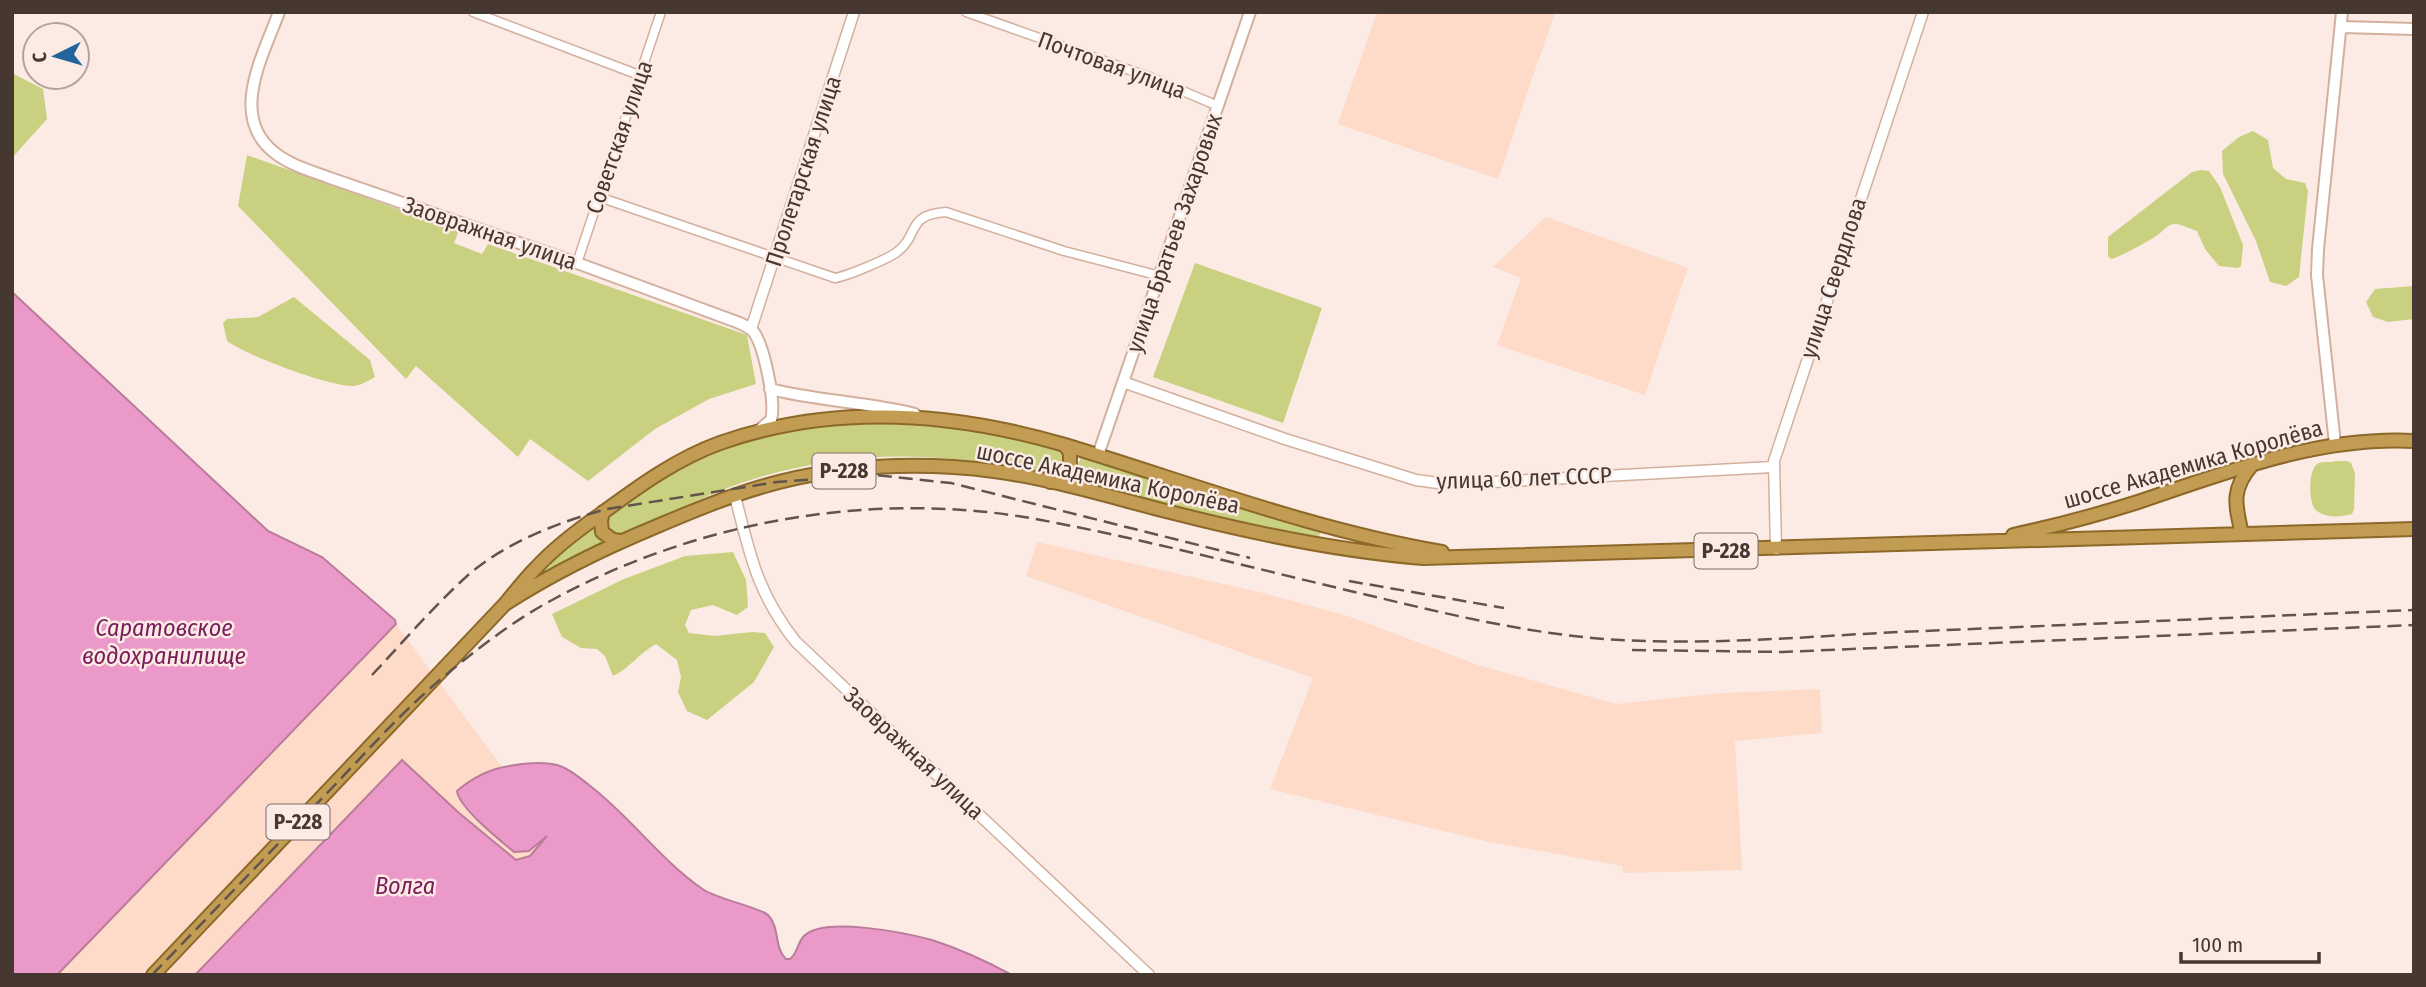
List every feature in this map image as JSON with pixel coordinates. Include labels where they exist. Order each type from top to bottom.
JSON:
[{"type":"highway","name":"шоссе Академика Королёва","points":[[505,604],[536,567],[565,540],[662,470],[720,443],[754,433],[846,417],[924,417],[980,423],[1021,432],[1333,528],[1466,557]]},
{"type":"highway","name":"шоссе Академика Королёва","points":[[1985,540],[2077,520],[2252,465],[2335,444],[2414,441]]},
{"type":"highway","points":[[1050,482],[1060,478],[1070,467],[1070,453],[1065,444]]},
{"type":"highway","points":[[2242,534],[2236,499],[2237,488],[2242,476],[2252,465]]},
{"type":"highway","name":"шоссе Академика Королёва","points":[[505,604],[571,564],[735,496],[777,482],[814,474],[911,466],[995,471],[1328,548],[1423,558],[2414,529]]},
{"type":"highway","points":[[603,512],[600,521],[602,532],[612,540],[622,541]]},
{"type":"highway","name":"Р-228","points":[[153,975],[505,604]]},
{"type":"main road","name":"Заовражная улица","points":[[279,12],[260,62],[251,101],[257,132],[276,155],[295,165],[577,263],[751,329]]},
{"type":"main road","name":"улица Братьев Захаровых","points":[[1098,455],[1250,12]]},
{"type":"main road","points":[[2335,444],[2317,275],[2342,12]]},
{"type":"main road","points":[[2342,27],[2414,29]]},
{"type":"main road","points":[[751,329],[762,353],[772,406],[771,420],[764,428],[754,433]]},
{"type":"main road","points":[[770,389],[821,400],[875,404],[924,417]]},
{"type":"street","points":[[473,12],[639,75]]},
{"type":"street","name":"Советская улица","points":[[577,263],[661,12]]},
{"type":"street","name":"Пролетарская улица","points":[[751,329],[854,12]]},
{"type":"street","name":"Почтовая улица","points":[[966,12],[1152,78],[1218,106]]},
{"type":"street","name":"улица Свердлова","points":[[1776,549],[1773,467],[1850,226],[1923,12]]},
{"type":"street","points":[[599,197],[835,278],[898,252],[920,219],[930,213],[946,212],[1064,250],[1160,276]]},
{"type":"street","name":"улица 60 лет СССР","points":[[1123,382],[1298,443],[1416,480],[1492,482],[1773,467]]},
{"type":"street","name":"Заовражная улица","points":[[735,496],[755,572],[765,597],[777,619],[796,642],[1149,975]]},
{"type":"shaded area","points":[[1377,12],[1555,12],[1498,179],[1338,124]]},
{"type":"shaded area","points":[[1546,217],[1688,268],[1645,395],[1497,345],[1521,278],[1493,267]]},
{"type":"shaded area","points":[[1037,542],[1263,593],[1348,616],[1478,665],[1616,704],[1723,693],[1820,689],[1822,733],[1735,741],[1742,870],[1623,873],[1622,866],[1485,841],[1270,789],[1313,678],[1026,576]]},
{"type":"shaded area","points":[[396,624],[502,767],[485,773],[457,791],[457,796],[465,806],[529,851],[546,836],[530,857],[516,860],[459,813],[402,760],[195,975],[57,975]]},
{"type":"green space","points":[[12,73],[21,78],[21,91],[43,91],[47,119],[12,158]]},
{"type":"green space","points":[[2253,131],[2268,140],[2273,168],[2286,179],[2305,183],[2308,191],[2299,277],[2286,286],[2270,282],[2256,241],[2223,174],[2222,151],[2239,137]]},
{"type":"green space","points":[[247,155],[459,231],[454,243],[482,254],[488,244],[747,335],[756,384],[709,399],[655,429],[588,481],[530,439],[518,457],[416,366],[406,379],[238,206]]},
{"type":"green space","points":[[2209,171],[2220,187],[2243,245],[2241,266],[2219,266],[2205,249],[2197,231],[2175,224],[2126,253],[2111,259],[2108,256],[2108,237],[2192,172]]},
{"type":"green space","points":[[1195,263],[1322,308],[1283,423],[1153,377]]},
{"type":"green space","points":[[2414,286],[2414,319],[2388,322],[2373,317],[2366,302],[2375,289]]},
{"type":"green space","points":[[294,297],[370,360],[375,377],[356,386],[338,384],[269,362],[227,341],[223,323],[227,319],[258,317]]},
{"type":"green space","points":[[880,420],[994,432],[1060,451],[1065,455],[1064,465],[1060,471],[1053,474],[944,458],[910,456],[840,460],[767,475],[730,487],[624,536],[614,536],[607,527],[612,511],[681,467],[713,452],[783,432]]},
{"type":"green space","points":[[1082,455],[1321,531],[1317,541],[1062,482],[1077,467]]},
{"type":"green space","points":[[2321,462],[2351,463],[2355,473],[2354,509],[2352,514],[2343,516],[2319,512],[2311,499],[2310,484],[2315,466]]},
{"type":"green space","points":[[591,525],[603,544],[524,588],[566,545]]},
{"type":"green space","points":[[733,552],[746,580],[748,607],[737,615],[713,605],[691,610],[685,625],[689,633],[715,636],[765,633],[774,647],[754,682],[707,720],[687,711],[678,692],[681,677],[677,660],[656,644],[613,676],[605,656],[597,649],[581,648],[562,637],[552,614],[624,579],[685,556]]},
{"type":"water","name":"Саратовское водохранилище","points":[[12,292],[268,531],[322,557],[395,620],[396,624],[57,975],[12,975]]},
{"type":"water","name":"Волга","points":[[402,760],[459,813],[516,860],[530,856],[547,836],[529,851],[514,852],[472,815],[457,791],[481,775],[502,767],[539,763],[566,768],[604,797],[674,866],[704,890],[768,915],[786,959],[793,957],[804,936],[814,930],[829,927],[866,928],[932,940],[1012,975],[195,975]]},
{"type":"railway","points":[[372,675],[466,577],[514,544],[571,520],[607,509],[777,482],[875,475],[951,483],[1250,558]]},
{"type":"railway","points":[[152,975],[405,712],[453,669],[502,631],[554,599],[610,572],[669,549],[729,531],[791,518],[916,508],[979,511],[1041,520],[1483,621],[1565,635],[1630,641],[1746,640],[2414,610]]},
{"type":"railway","points":[[1349,581],[1504,608]]},
{"type":"railway","points":[[1632,650],[1782,652],[2414,625]]}]
